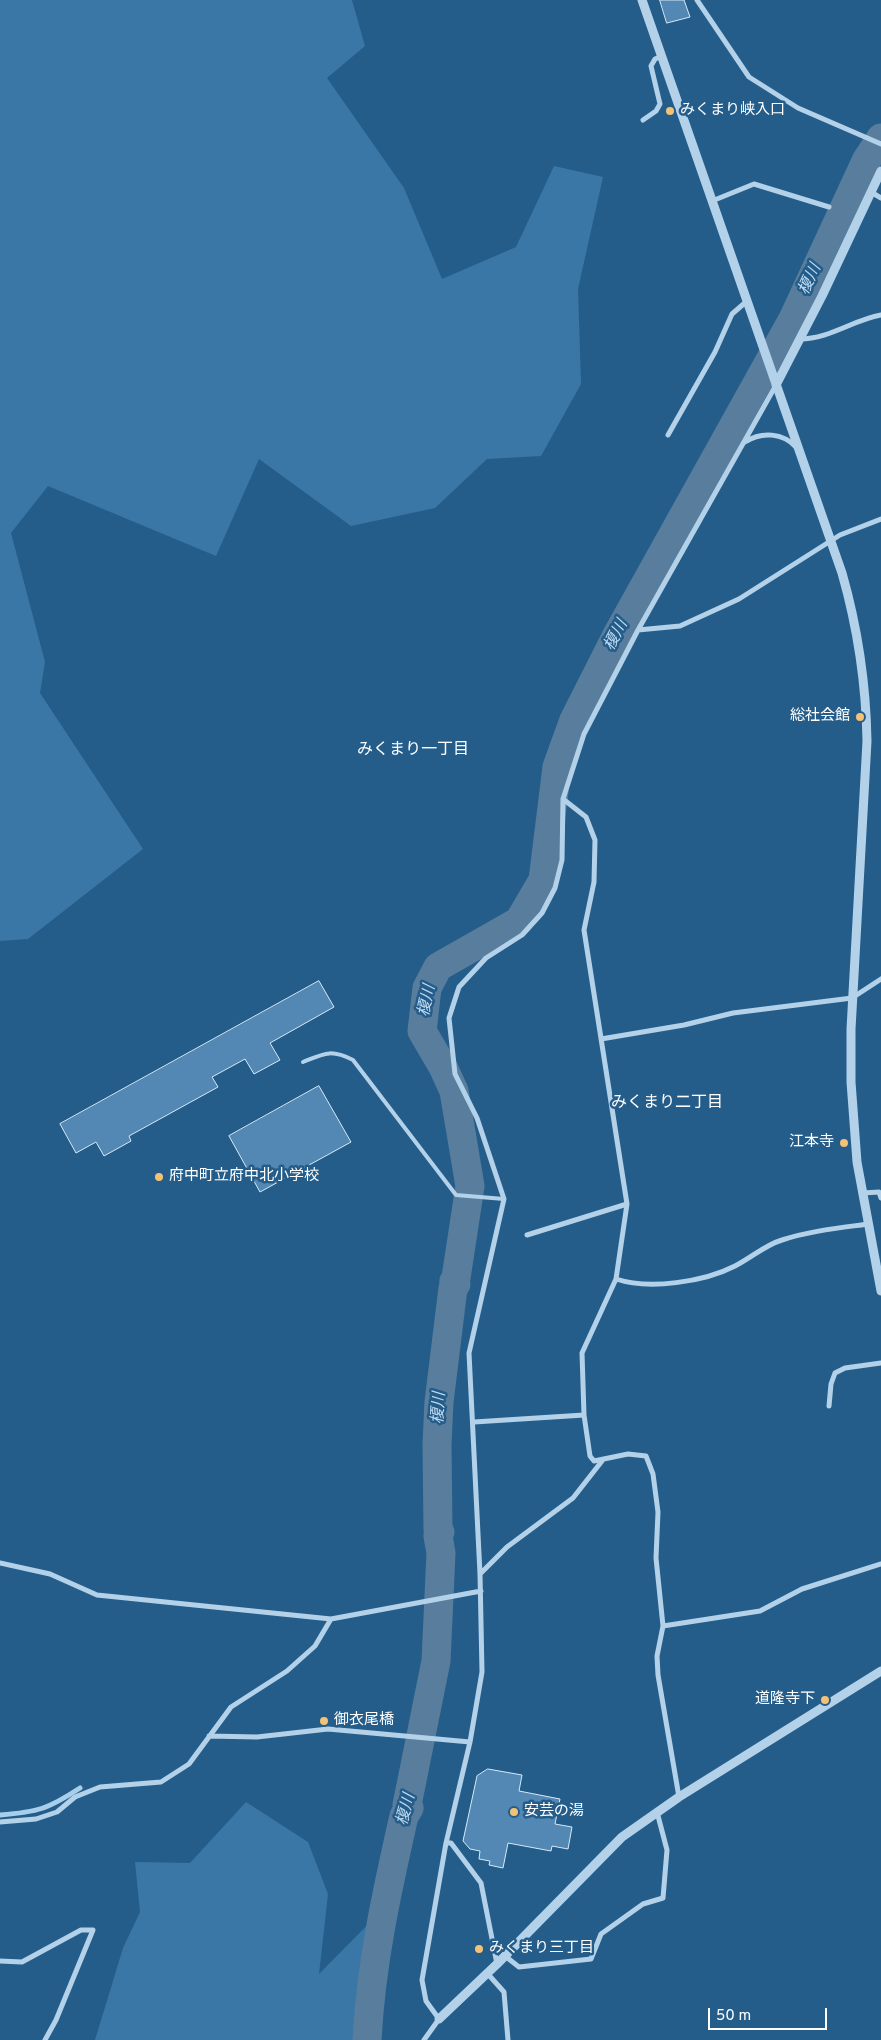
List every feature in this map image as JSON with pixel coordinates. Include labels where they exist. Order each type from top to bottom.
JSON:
[{"type":"street","points":[[642,0],[842,573],[855,623],[864,673],[867,742],[852,998],[852,1109],[857,1162],[881,1291]]},
{"type":"street","points":[[698,0],[749,77],[798,108],[881,144]]},
{"type":"street","points":[[643,120],[656,111],[660,104],[651,66],[655,60],[662,56]]},
{"type":"street","points":[[439,2019],[426,2001],[422,1980],[446,1843],[470,1742],[482,1672],[481,1591],[474,1422],[469,1353],[504,1199],[477,1118],[455,1074],[449,1018],[459,987],[486,958],[522,935],[542,913],[555,888],[562,860],[563,799],[584,734],[638,630],[776,385],[881,171]]},
{"type":"street","points":[[712,201],[754,184],[829,207]]},
{"type":"street","points":[[871,192],[881,198]]},
{"type":"street","points":[[668,435],[715,352],[732,314],[747,301]]},
{"type":"street","points":[[800,339],[811,339],[864,318],[881,314]]},
{"type":"street","points":[[743,444],[757,436],[772,435],[787,440],[798,450]]},
{"type":"street","points":[[638,630],[680,626],[739,599],[840,535],[881,519]]},
{"type":"street","points":[[563,799],[586,817],[595,840],[594,882],[584,930],[627,1204],[616,1279],[582,1354],[584,1414],[590,1456],[594,1461],[602,1461],[628,1454],[646,1456],[649,1465],[658,1512],[656,1558],[663,1626],[657,1656],[658,1675],[679,1797]]},
{"type":"street","points":[[601,1039],[684,1025],[732,1013],[852,998],[881,979]]},
{"type":"street","points":[[863,1193],[879,1192],[881,1198]]},
{"type":"street","points":[[527,1235],[627,1204]]},
{"type":"street","points":[[616,1279],[644,1283],[695,1280],[714,1276],[780,1240],[806,1233],[868,1224]]},
{"type":"street","points":[[829,1406],[831,1384],[835,1373],[845,1368],[881,1363]]},
{"type":"street","points":[[474,1422],[584,1414]]},
{"type":"street","points":[[480,1574],[507,1547],[573,1498],[602,1461]]},
{"type":"street","points":[[0,1563],[50,1574],[97,1595],[331,1619],[481,1591]]},
{"type":"street","points":[[663,1626],[760,1611],[802,1589],[881,1564]]},
{"type":"street","points":[[0,1822],[36,1819],[57,1812],[75,1797],[100,1787],[161,1782],[189,1764],[231,1707],[287,1671],[315,1646],[331,1619]]},
{"type":"street","points":[[424,2040],[439,2019],[497,1964],[622,1837],[657,1811],[881,1671]]},
{"type":"street","points":[[209,1736],[257,1737],[328,1729],[470,1742]]},
{"type":"street","points":[[505,1956],[519,1967],[590,1959],[601,1934],[643,1904],[663,1898],[666,1850],[657,1811]]},
{"type":"street","points":[[446,1843],[451,1844],[481,1883],[497,1964]]},
{"type":"street","points":[[0,1960],[22,1962],[81,1930],[93,1930],[56,2020],[45,2040]]},
{"type":"street","points":[[487,1973],[504,1992],[508,2040]]},
{"type":"lane","points":[[303,1062],[326,1052],[340,1053],[353,1060],[456,1195],[504,1199]]},
{"type":"shaded area","points":[[0,0],[352,0],[365,46],[327,78],[404,188],[442,279],[516,247],[554,166],[603,177],[578,289],[581,384],[541,456],[487,459],[435,508],[351,526],[259,459],[216,556],[48,486],[11,533],[45,662],[40,693],[143,849],[28,939],[0,941]]},
{"type":"shaded area","points":[[246,1802],[308,1842],[328,1894],[319,1974],[397,1895],[367,2040],[95,2040],[123,1948],[140,1912],[135,1862],[190,1863]]},
{"type":"building","points":[[660,0],[684,0],[690,17],[667,23]]},
{"type":"building","points":[[319,981],[334,1007],[270,1043],[280,1060],[254,1074],[245,1059],[212,1077],[218,1087],[129,1136],[131,1141],[104,1156],[96,1142],[76,1153],[60,1124]]},
{"type":"building","points":[[319,1086],[351,1142],[260,1192],[229,1136]]},
{"type":"building","name":"安芸の湯","points":[[488,1769],[522,1775],[519,1791],[560,1799],[555,1824],[572,1827],[568,1849],[552,1846],[551,1851],[508,1843],[503,1868],[489,1865],[490,1861],[479,1859],[480,1851],[470,1849],[463,1841],[477,1776]]},
{"type":"waterway","name":"榎川","points":[[367,2040],[372,1983],[381,1927],[404,1816],[409,1808],[407,1805],[436,1661],[441,1553],[438,1536],[440,1532],[438,1530],[437,1444],[439,1402],[453,1288],[456,1284],[454,1281],[470,1186],[454,1091],[443,1067],[422,1031],[427,988],[438,967],[519,921],[543,880],[557,767],[574,720],[617,635],[793,319],[866,161],[881,138]]},
{"type":"waterway","points":[[0,1815],[34,1811],[51,1805],[80,1788]]},
{"type":"place","name":"みくまり峡入口","points":[[670,111]]},
{"type":"place","name":"総社会館","points":[[860,717]]},
{"type":"place","name":"江本寺","points":[[844,1143]]},
{"type":"place","name":"府中町立府中北小学校","points":[[159,1177]]},
{"type":"place","name":"道隆寺下","points":[[825,1700]]},
{"type":"place","name":"御衣尾橋","points":[[324,1721]]},
{"type":"place","name":"安芸の湯","points":[[514,1812]]},
{"type":"place","name":"みくまり三丁目","points":[[479,1949]]},
{"type":"district","name":"みくまり一丁目","points":[[413,751]]},
{"type":"district","name":"みくまり二丁目","points":[[667,1104]]}]
